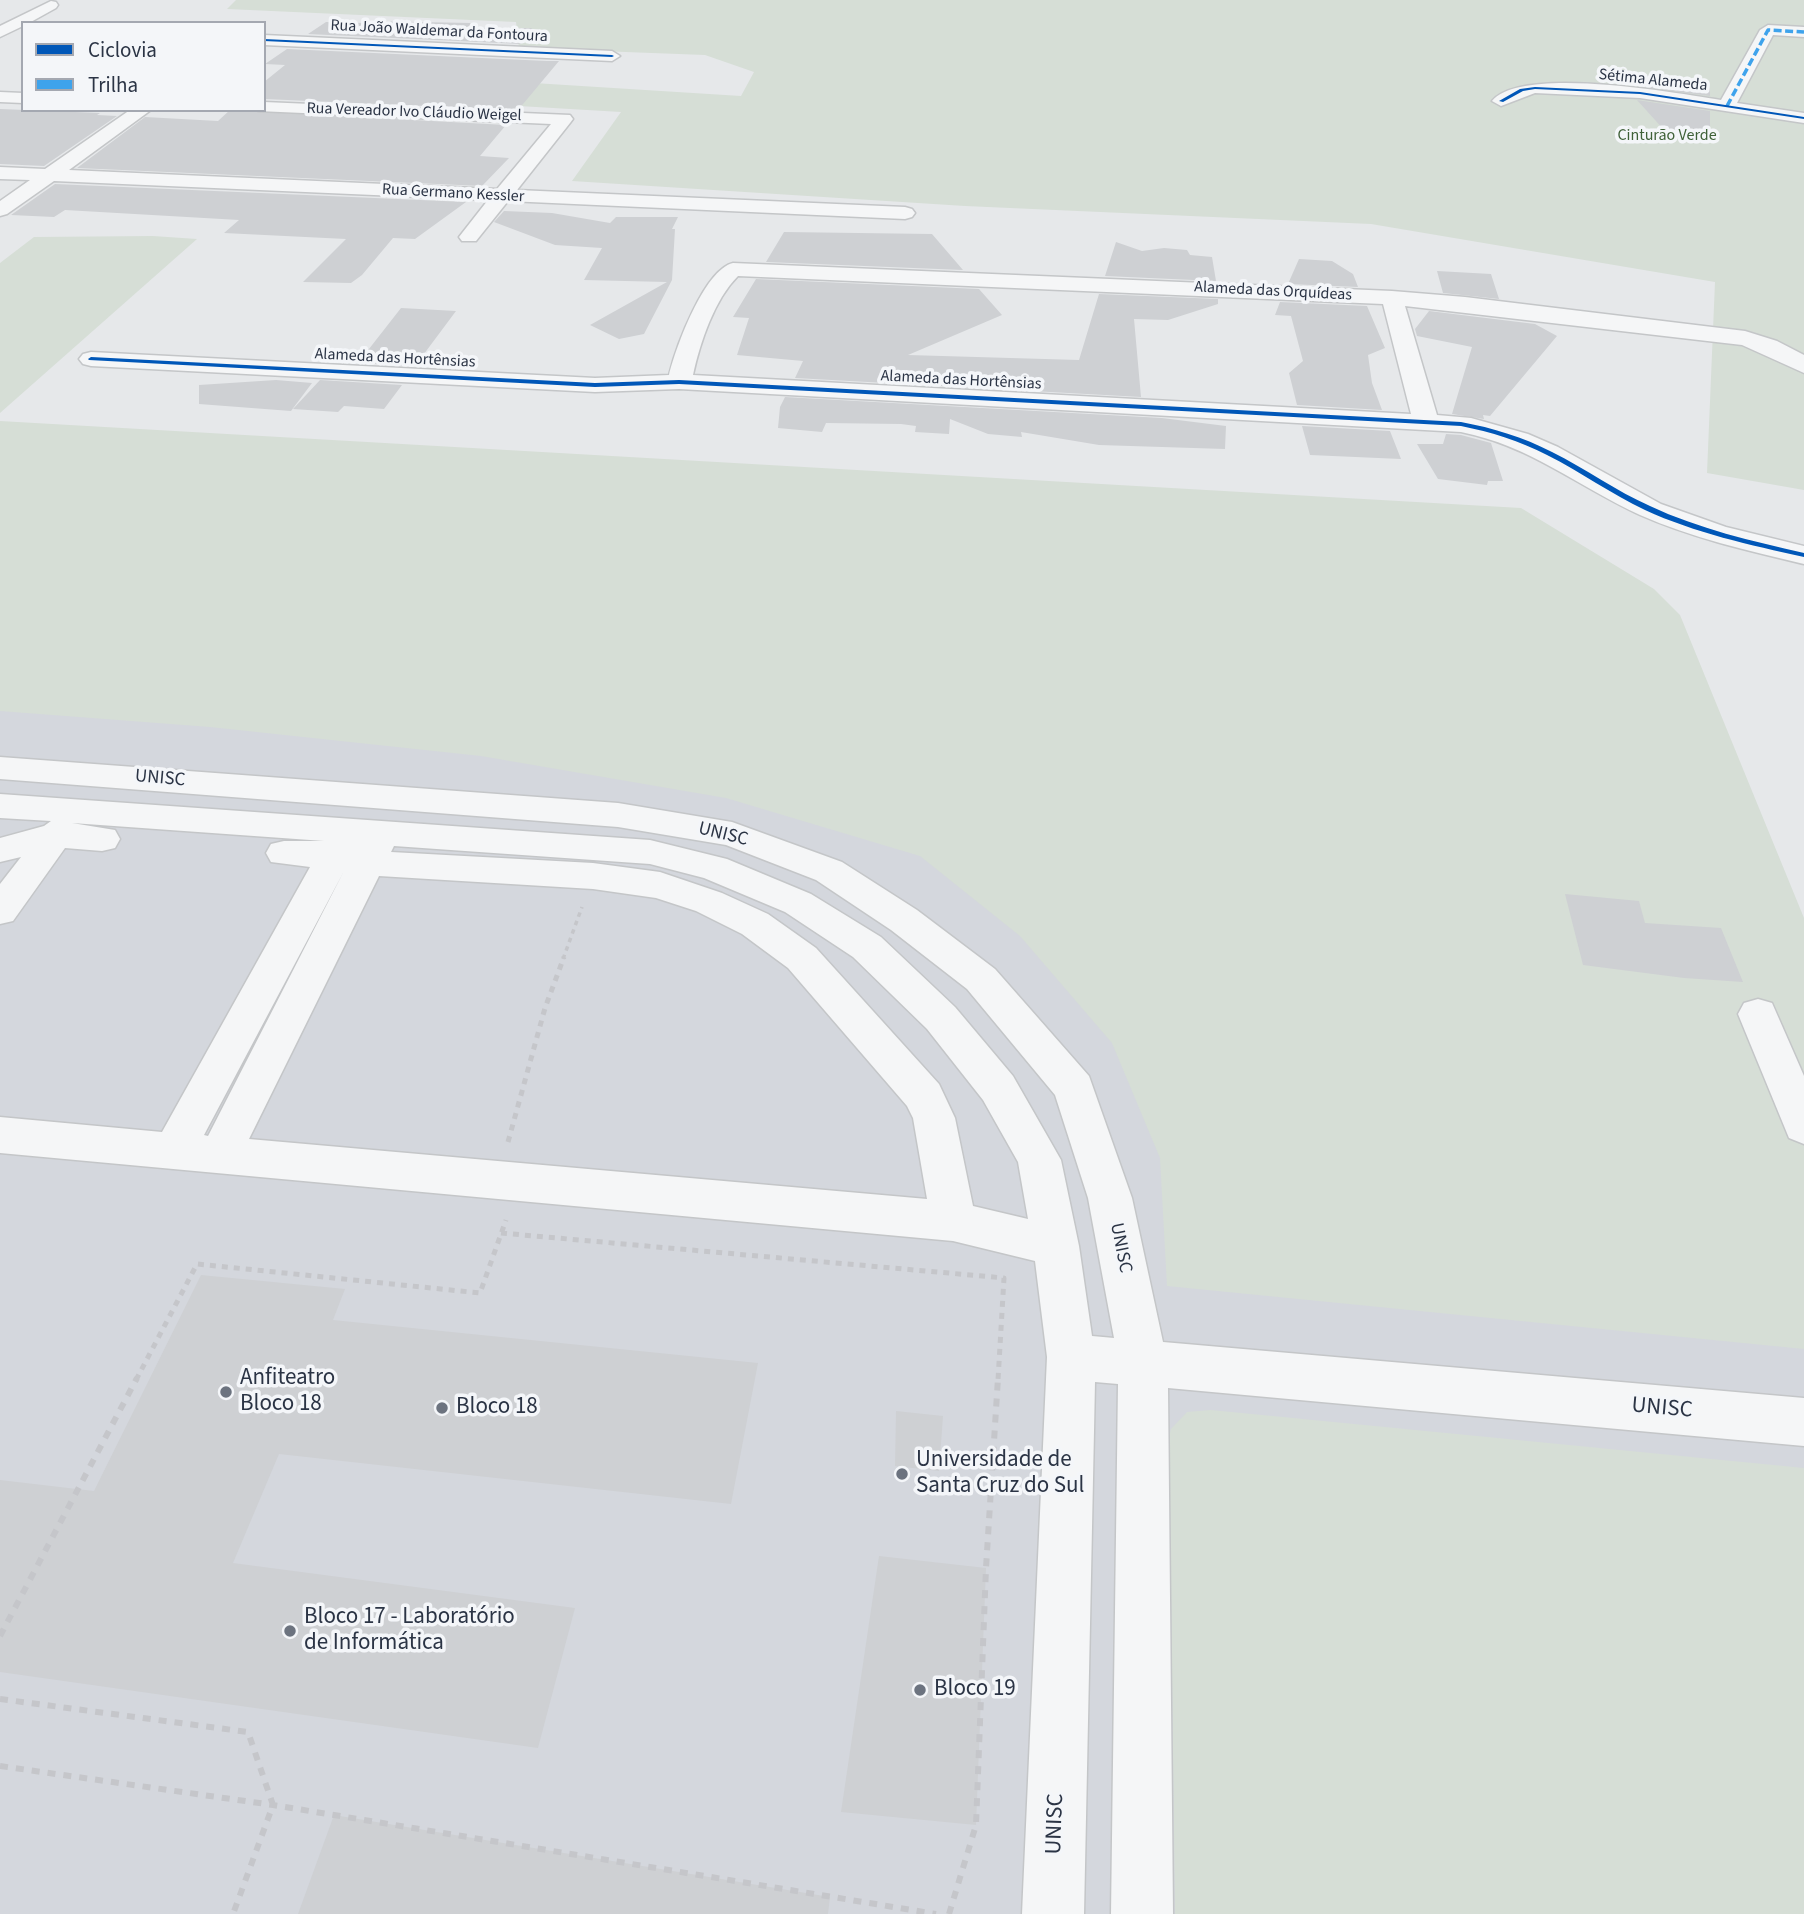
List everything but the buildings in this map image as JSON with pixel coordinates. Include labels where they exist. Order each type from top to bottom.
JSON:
[{"type":"street","points":[[2,30],[51,5]]},
{"type":"street","points":[[2,30],[21,29]]},
{"type":"street","points":[[1727,106],[1768,30],[1804,32]]},
{"type":"street","name":"Rua João Waldemar da Fontoura","points":[[266,40],[612,56]]},
{"type":"street","name":"Sétima Alameda","points":[[1501,101],[1522,90],[1617,90],[1804,118]]},
{"type":"street","points":[[0,97],[21,98]]},
{"type":"street","name":"Rua Vereador Ivo Cláudio Weigel","points":[[266,107],[564,119],[501,196]]},
{"type":"street","points":[[0,210],[139,112]]},
{"type":"street","name":"Rua Germano Kessler","points":[[0,173],[905,213]]},
{"type":"street","points":[[469,237],[501,196]]},
{"type":"street","name":"Alameda das Orquídeas","points":[[679,382],[682,365],[705,313],[721,282],[733,269],[1392,298],[1465,304],[1745,338],[1794,358],[1804,366]]},
{"type":"street","points":[[1392,298],[1426,422]]},
{"type":"street","name":"Alameda das Hortênsias","points":[[91,359],[595,385],[679,382],[1461,424],[1492,430],[1537,447],[1631,500],[1675,519],[1767,547],[1804,555]]},
{"type":"street","name":"UNISC","points":[[0,768],[45,807],[650,852],[714,868],[798,903],[867,947],[941,1018],[998,1088],[1039,1160],[1056,1246],[1071,1357],[1053,1914]]},
{"type":"street","name":"UNISC","points":[[45,807],[100,774],[367,830],[618,815],[732,834],[829,871],[904,920],[981,979],[1074,1088],[1110,1198],[1143,1364],[1142,1914]]},
{"type":"street","points":[[2,852],[45,807]]},
{"type":"street","points":[[5,898],[45,807]]},
{"type":"street","points":[[367,830],[593,876],[660,885],[709,902],[755,924],[802,958],[924,1096],[934,1118],[953,1221]]},
{"type":"street","points":[[174,1151],[367,830]]},
{"type":"street","points":[[219,1156],[367,830]]},
{"type":"street","points":[[1758,1014],[1804,1126]]},
{"type":"street","points":[[0,1135],[953,1221],[1056,1246]]},
{"type":"street","name":"UNISC","points":[[1071,1357],[1804,1422]]},
{"type":"path","points":[[0,1636],[197,1264],[480,1293],[501,1233],[508,1181],[545,1008],[593,876]]},
{"type":"path","points":[[501,1233],[1004,1278],[986,1568],[976,1825],[948,1914]]},
{"type":"path","points":[[0,1699],[248,1732],[273,1805],[233,1914]]},
{"type":"path","points":[[0,1766],[273,1805],[936,1914]]},
{"type":"shaded area","name":"Universidade de Santa Cruz do Sul","points":[[0,558],[1804,1034],[1804,1914],[0,1914]]},
{"type":"green space","name":"Cinturão Verde","points":[[236,0],[1804,0],[1804,490],[1707,473],[1715,282],[1371,224],[965,206],[572,181],[621,112],[519,106],[454,78],[741,96],[754,72],[705,55],[519,48],[516,22],[227,9]]},
{"type":"green space","points":[[153,236],[197,239],[0,413],[0,263],[34,237]]},
{"type":"green space","points":[[0,421],[1521,508],[1654,589],[1680,615],[1804,918],[1804,1349],[1167,1286],[1160,1158],[1112,1043],[1020,936],[920,856],[726,798],[481,756],[210,727],[0,711]]},
{"type":"green space","points":[[1211,1410],[1804,1468],[1804,1914],[1175,1914],[1170,1507],[1165,1451],[1171,1429],[1187,1412]]},
{"type":"marked path","points":[[1727,106],[1768,30],[1804,32]]},
{"type":"cycle path","points":[[266,40],[612,56]]},
{"type":"cycle path","points":[[1501,101],[1522,90],[1535,88],[1640,93],[1804,118]]},
{"type":"cycle path","points":[[91,359],[595,385],[679,382],[1461,424],[1500,433],[1537,447],[1651,510],[1738,539],[1804,555]]},
{"type":"place","name":"Anfiteatro Bloco 18","points":[[226,1392]]},
{"type":"place","name":"Bloco 18","points":[[442,1408]]},
{"type":"place","name":"Universidade de Santa Cruz do Sul","points":[[902,1474]]},
{"type":"place","name":"Bloco 17 - Laboratório de Informática","points":[[290,1631]]},
{"type":"place","name":"Bloco 19","points":[[920,1690]]}]
